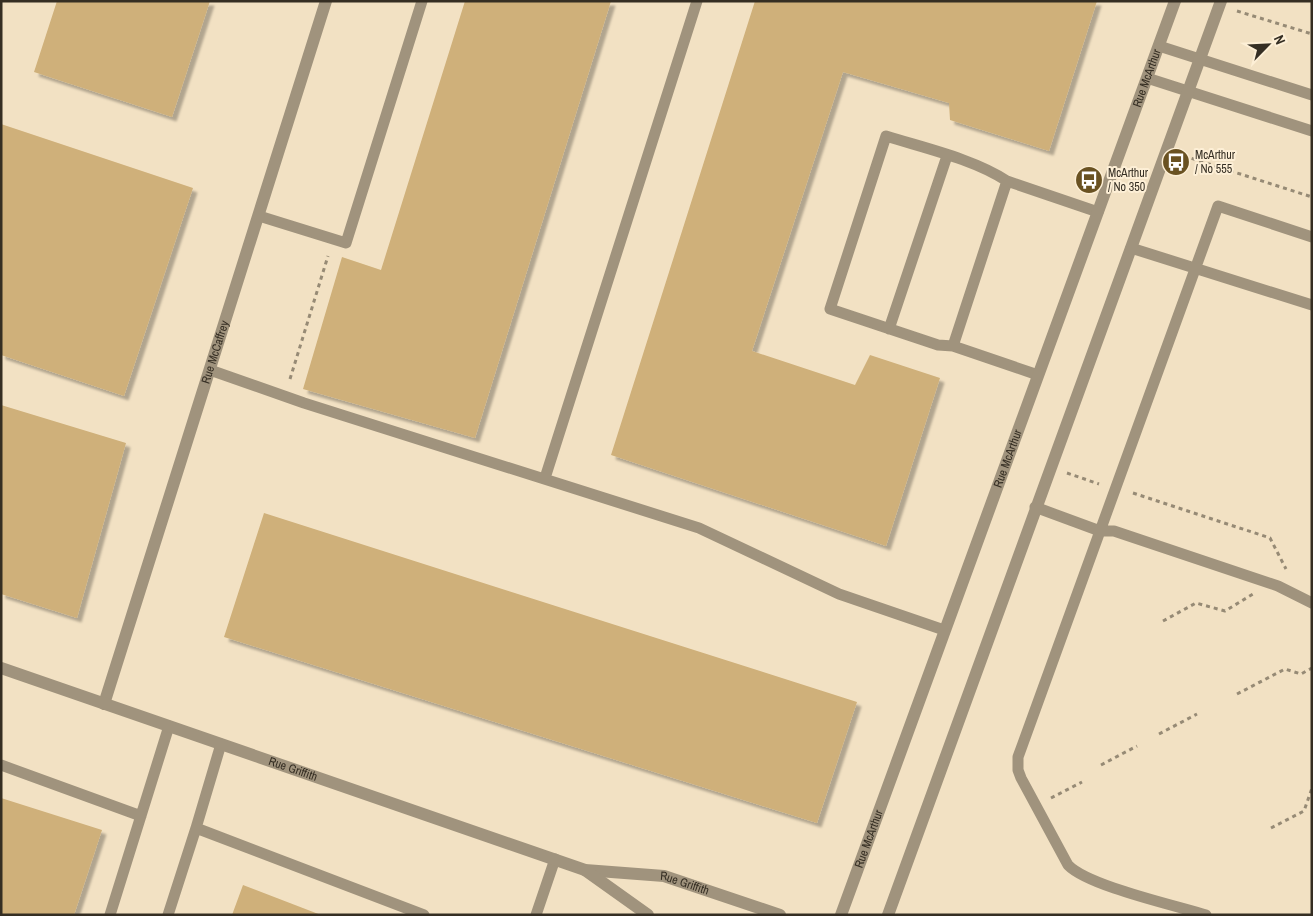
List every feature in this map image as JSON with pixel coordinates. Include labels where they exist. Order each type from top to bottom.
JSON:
[{"type":"street","name":"Rue McCaffrey","points":[[104,704],[326,1]]},
{"type":"street","name":"Rue McArthur","points":[[841,915],[1175,1]]},
{"type":"street","points":[[888,915],[1035,507],[1221,1]]},
{"type":"street","name":"Rue Griffith","points":[[1,668],[586,870],[664,876],[780,915]]},
{"type":"street","name":"Rue Griffith","points":[[586,870],[648,915]]},
{"type":"lane","points":[[259,216],[346,243],[422,1]]},
{"type":"lane","points":[[545,478],[697,1]]},
{"type":"lane","points":[[1159,46],[1312,95]]},
{"type":"lane","points":[[1147,78],[1312,131]]},
{"type":"lane","points":[[1038,374],[953,346],[938,345],[830,309],[886,136],[947,156],[996,174],[1007,181],[1098,212]]},
{"type":"lane","points":[[889,329],[947,156]]},
{"type":"lane","points":[[953,346],[1007,181]]},
{"type":"lane","points":[[1206,915],[1081,876],[1068,865],[1036,806],[1018,770],[1018,757],[1218,206],[1312,237]]},
{"type":"lane","points":[[1131,248],[1312,305]]},
{"type":"lane","points":[[210,370],[304,403],[698,528],[839,594],[944,630]]},
{"type":"lane","points":[[1035,507],[1100,532],[1114,531],[1265,581],[1312,603]]},
{"type":"lane","points":[[110,915],[169,726]]},
{"type":"lane","points":[[168,915],[221,744]]},
{"type":"lane","points":[[1,765],[141,816]]},
{"type":"lane","points":[[196,828],[424,915]]},
{"type":"lane","points":[[536,915],[555,859]]},
{"type":"path","points":[[1231,9],[1312,34]]},
{"type":"path","points":[[1179,155],[1312,197]]},
{"type":"path","points":[[289,382],[329,255]]},
{"type":"path","points":[[1065,473],[1102,485]]},
{"type":"path","points":[[1129,492],[1270,538],[1288,574]]},
{"type":"path","points":[[1163,621],[1196,603],[1225,611],[1249,599]]},
{"type":"path","points":[[1237,694],[1285,669],[1301,674],[1312,668]]},
{"type":"path","points":[[1159,734],[1196,714]]},
{"type":"path","points":[[1101,764],[1137,746]]},
{"type":"path","points":[[1036,806],[1082,782]]},
{"type":"path","points":[[1271,828],[1304,811],[1312,788]]},
{"type":"building","points":[[57,1],[210,1],[172,117],[34,72]]},
{"type":"building","points":[[465,1],[611,1],[475,438],[303,389],[342,257],[381,270]]},
{"type":"building","points":[[755,1],[1097,1],[1049,151],[950,120],[949,103],[843,72],[752,351],[855,385],[870,355],[940,378],[886,546],[611,455]]},
{"type":"building","points":[[1,124],[193,188],[124,396],[1,355]]},
{"type":"building","points":[[1,405],[126,443],[77,618],[1,594]]},
{"type":"building","points":[[264,513],[857,702],[817,823],[224,637]]},
{"type":"building","points":[[1,798],[102,830],[74,915],[1,915]]},
{"type":"building","points":[[243,885],[321,915],[232,915]]},
{"type":"place","name":"McArthur / No 555","points":[[1176,162]]},
{"type":"place","name":"McArthur / No 350","points":[[1089,180]]}]
